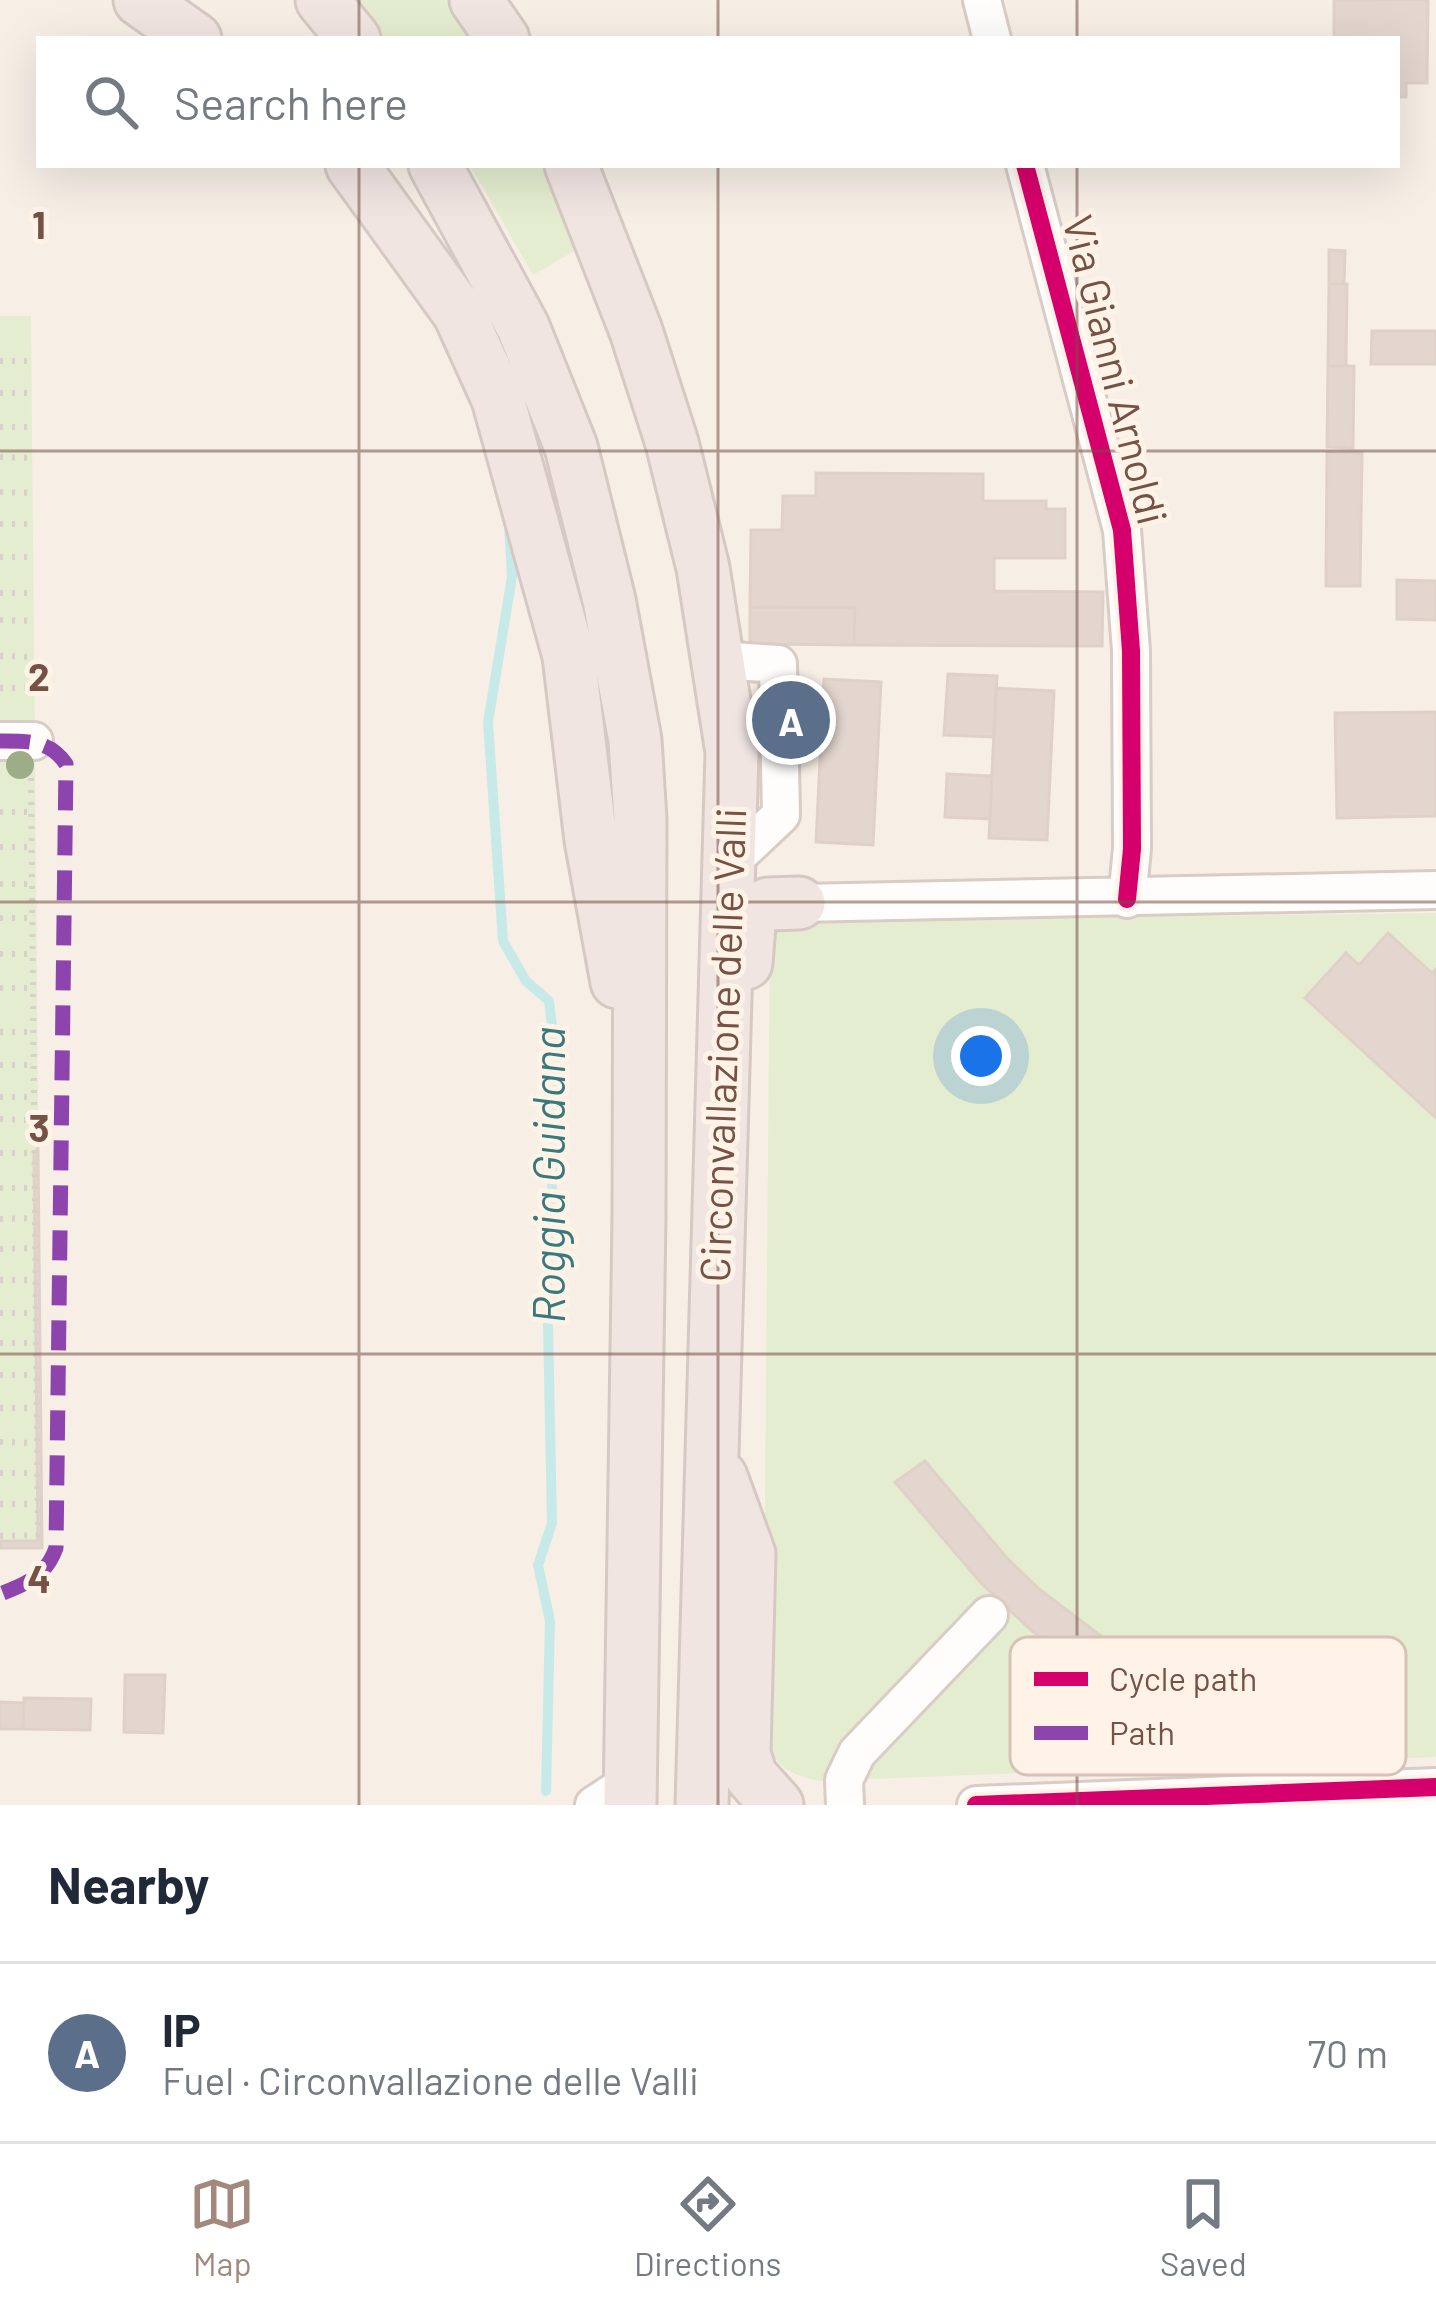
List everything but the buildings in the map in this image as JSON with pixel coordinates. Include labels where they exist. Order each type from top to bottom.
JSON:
[{"type":"highway","points":[[140,0],[191,36]]},
{"type":"highway","points":[[186,0],[228,36]]},
{"type":"highway","points":[[322,0],[351,36]]},
{"type":"highway","points":[[476,0],[500,36]]},
{"type":"highway","points":[[334,168],[443,320],[522,485]]},
{"type":"highway","points":[[354,168],[459,313],[498,399],[569,656],[611,964],[638,1045]]},
{"type":"highway","name":"Circonvallazione delle Valli","points":[[437,168],[523,327],[571,448],[609,601],[637,760],[638,1045],[618,1797]]},
{"type":"highway","name":"Circonvallazione delle Valli","points":[[573,168],[629,312],[672,442],[703,568],[732,752],[702,1805]]},
{"type":"highway","points":[[720,1150],[743,1097],[746,923],[750,913],[768,904],[800,903]]},
{"type":"highway","points":[[711,1448],[749,1554],[744,1754],[752,1776],[777,1805]]},
{"type":"street","points":[[982,0],[991,36]]},
{"type":"street","name":"Via Gianni Arnoldi","points":[[1026,168],[1122,530],[1132,673],[1132,849],[1127,890]]},
{"type":"street","points":[[800,903],[1127,890],[1436,890]]},
{"type":"street","points":[[845,1805],[844,1780],[857,1753],[989,1615]]},
{"type":"street","points":[[976,1805],[1436,1787]]},
{"type":"path","points":[[0,361],[31,361]]},
{"type":"path","points":[[0,393],[32,393]]},
{"type":"path","points":[[0,427],[32,428]]},
{"type":"path","points":[[0,457],[32,458]]},
{"type":"path","points":[[0,492],[32,493]]},
{"type":"path","points":[[0,524],[33,524]]},
{"type":"path","points":[[0,557],[32,557]]},
{"type":"path","points":[[0,593],[33,593]]},
{"type":"path","points":[[0,620],[32,621]]},
{"type":"path","points":[[0,656],[33,657]]},
{"type":"path","points":[[0,688],[33,688]]},
{"type":"path","points":[[0,1536],[38,1535],[32,812],[22,752]]},
{"type":"path","points":[[0,812],[32,812]]},
{"type":"path","points":[[0,847],[32,847]]},
{"type":"path","points":[[0,884],[32,884]]},
{"type":"path","points":[[0,918],[33,918]]},
{"type":"path","points":[[0,954],[33,954]]},
{"type":"path","points":[[0,988],[33,988]]},
{"type":"path","points":[[0,1032],[34,1032]]},
{"type":"path","points":[[0,1065],[34,1065]]},
{"type":"path","points":[[0,1097],[35,1097]]},
{"type":"path","points":[[0,1119],[35,1120]]},
{"type":"path","points":[[0,1153],[34,1153]]},
{"type":"path","points":[[0,1188],[34,1188]]},
{"type":"path","points":[[0,1219],[34,1218]]},
{"type":"path","points":[[0,1249],[35,1249]]},
{"type":"path","points":[[0,1280],[35,1280]]},
{"type":"path","points":[[0,1313],[36,1313]]},
{"type":"path","points":[[0,1343],[36,1343]]},
{"type":"path","points":[[0,1375],[36,1375]]},
{"type":"path","points":[[0,1408],[37,1408]]},
{"type":"path","points":[[0,1442],[37,1442]]},
{"type":"path","points":[[0,1473],[38,1473]]},
{"type":"path","points":[[0,1504],[38,1504]]},
{"type":"green space","points":[[351,0],[460,0],[486,36],[381,36]]},
{"type":"green space","points":[[472,168],[553,168],[590,242],[533,275]]},
{"type":"green space","points":[[0,316],[31,316],[42,1548],[0,1548]]},
{"type":"green space","points":[[1436,913],[1436,1757],[1406,1758],[1406,1637],[1010,1637],[1010,1774],[820,1781],[799,1776],[772,1753],[763,1734],[770,921]]},
{"type":"waterway","name":"Roggia Guidana","points":[[509,524],[512,577],[488,722],[503,941],[526,981],[549,1001],[558,1077],[547,1275],[552,1523],[538,1565],[550,1621],[546,1791]]},
{"type":"marked path","points":[[0,741],[45,746],[66,764],[56,1548],[41,1572],[0,1594]]},
{"type":"cycle path","points":[[1026,168],[1122,530],[1131,651],[1132,849],[1127,899]]},
{"type":"cycle path","points":[[976,1805],[1436,1787]]},
{"type":"place","name":"IP","points":[[791,720]]}]
